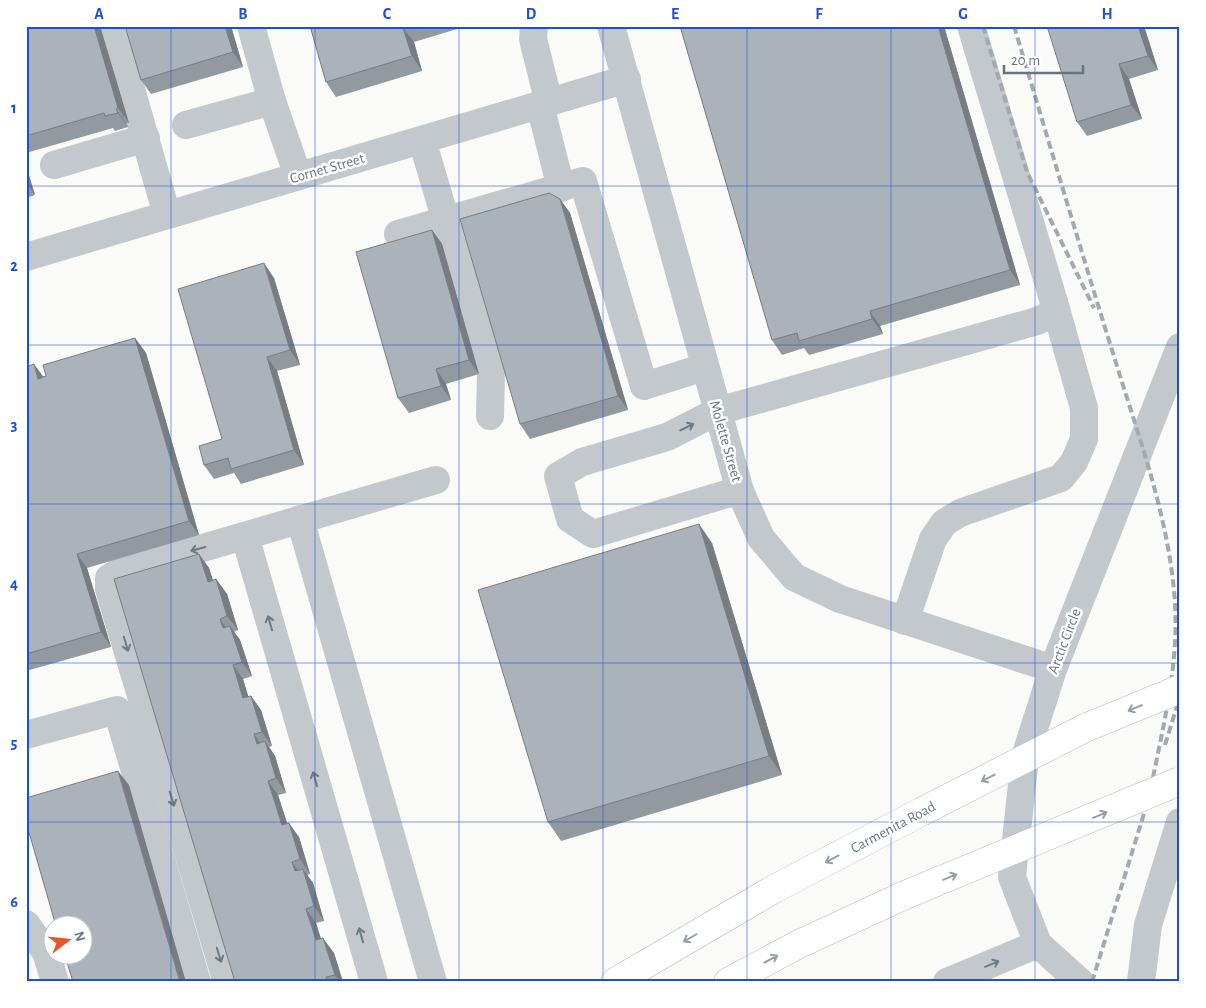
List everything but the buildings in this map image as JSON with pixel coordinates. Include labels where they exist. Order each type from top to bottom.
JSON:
[{"type":"main road","name":"Carmenita Road","points":[[615,982],[774,889],[921,812],[1085,728],[1180,689]]},
{"type":"main road","points":[[728,982],[798,944],[905,895],[1180,781]]},
{"type":"street","points":[[113,26],[167,215]]},
{"type":"street","points":[[251,26],[272,101],[298,176]]},
{"type":"street","points":[[534,26],[533,39],[561,188]]},
{"type":"street","name":"Molette Street","points":[[611,26],[740,490],[761,538],[794,577],[840,599],[1053,669]]},
{"type":"street","points":[[905,621],[933,539],[944,523],[960,513],[1061,478],[1074,462],[1084,438],[1084,408],[971,26]]},
{"type":"street","name":"Cornet Street","points":[[26,257],[627,79]]},
{"type":"street","points":[[186,125],[272,101]]},
{"type":"street","points":[[54,165],[146,138]]},
{"type":"street","points":[[422,140],[491,372],[490,416]]},
{"type":"street","points":[[398,234],[583,181],[644,386],[705,367]]},
{"type":"street","points":[[740,490],[593,534],[570,519],[558,476],[582,462],[655,441],[718,412],[1037,321],[1052,314],[1054,302]]},
{"type":"street","name":"Arctic Circle","points":[[1038,944],[1012,877],[1026,757],[1053,669],[1180,348]]},
{"type":"street","points":[[227,982],[108,582],[109,578],[117,573],[436,480]]},
{"type":"street","points":[[300,519],[433,982]]},
{"type":"street","points":[[245,536],[374,982]]},
{"type":"street","points":[[26,735],[117,710],[197,982]]},
{"type":"street","points":[[1141,982],[1148,926],[1180,822]]},
{"type":"street","points":[[26,924],[46,952],[55,982]]},
{"type":"street","points":[[947,982],[1038,944],[1080,982]]},
{"type":"railway","points":[[983,26],[1027,172],[1094,308]]},
{"type":"railway","points":[[1014,26],[1153,482],[1167,542],[1172,573],[1176,628],[1172,677],[1149,798]]},
{"type":"railway","points":[[1165,745],[1180,696]]},
{"type":"railway","points":[[1092,982],[1151,791]]}]
